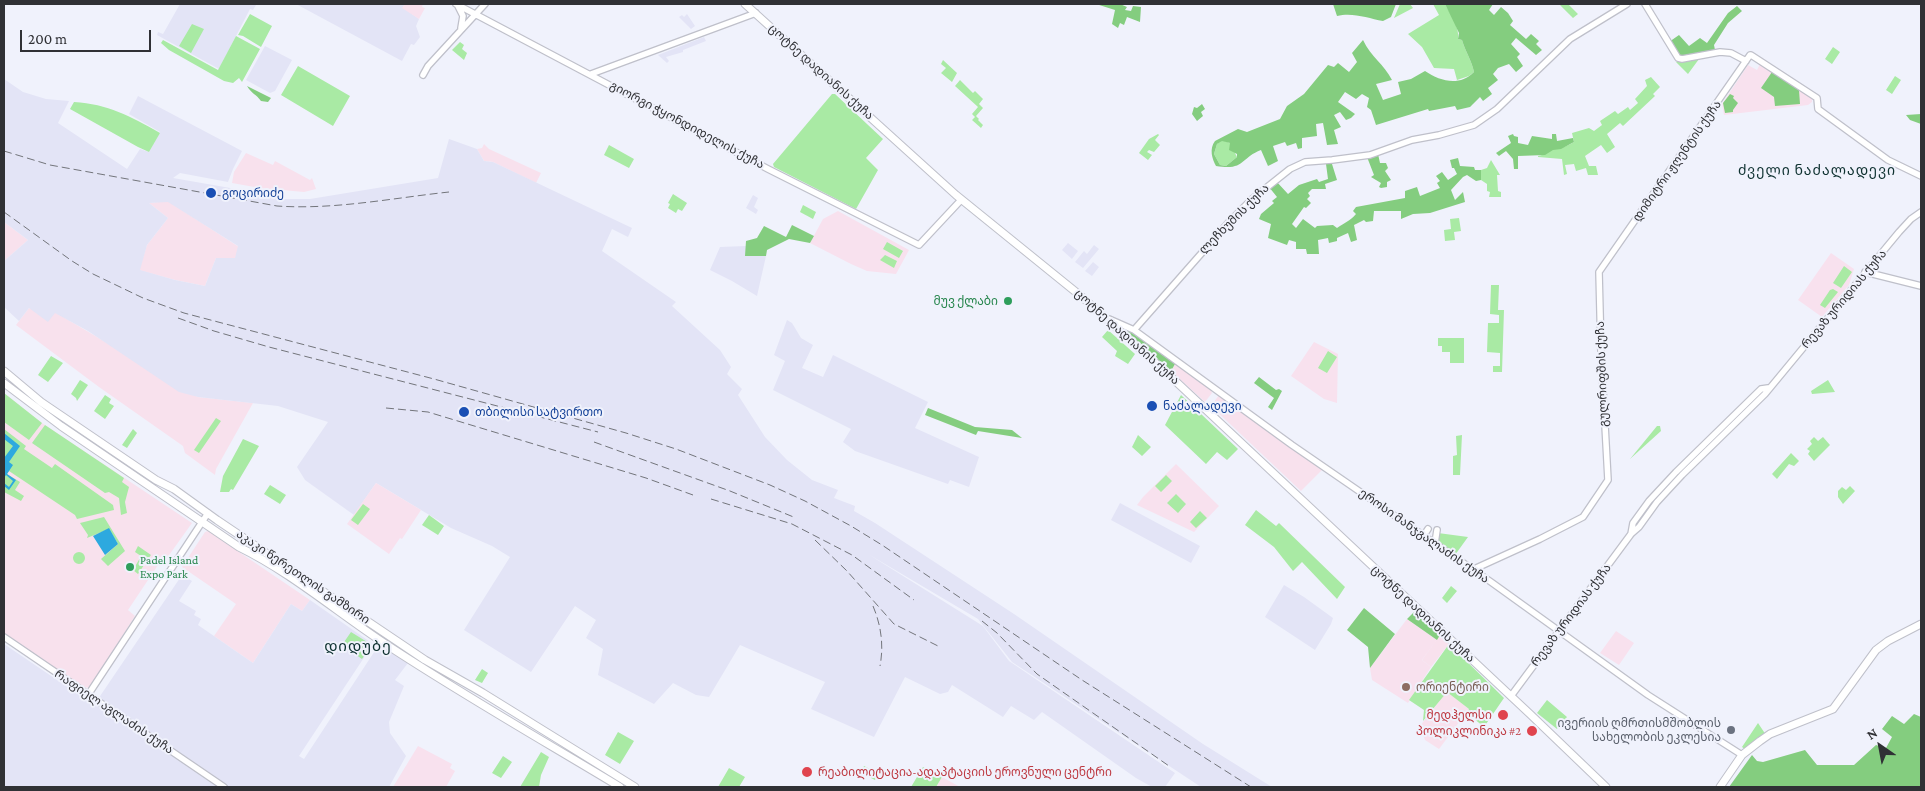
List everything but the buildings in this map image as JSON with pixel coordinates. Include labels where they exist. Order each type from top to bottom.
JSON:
[{"type":"main road","name":"ცოტნე დადიანის ქუჩა","points":[[745,4],[961,200],[1107,318],[1606,787]]},
{"type":"main road","name":"აკაკი წერეთლის გამზირი","points":[[4,371],[42,402],[156,480],[174,489],[425,660],[453,675],[635,787]]},
{"type":"main road","name":"აკაკი წერეთლის გამზირი","points":[[4,383],[61,426],[239,547],[262,559],[387,645],[479,704],[620,787]]},
{"type":"main road","points":[[1720,787],[1742,755],[1770,734],[1832,709],[1876,650],[1888,641],[1921,624]]},
{"type":"street","points":[[456,4],[463,16],[460,30]]},
{"type":"street","name":"გიორგი ჭყონდიდელის ქუჩა","points":[[456,4],[537,48],[591,74],[768,168],[919,245],[961,200]]},
{"type":"street","points":[[424,75],[428,66],[485,4]]},
{"type":"street","name":"ლეჩხუმის ქუჩა","points":[[1134,330],[1229,222],[1251,200],[1290,168],[1305,162],[1370,155],[1412,140],[1463,129],[1482,121],[1501,106],[1570,39],[1627,4]]},
{"type":"street","points":[[1645,4],[1678,58],[1731,52],[1746,61]]},
{"type":"street","points":[[591,74],[756,13]]},
{"type":"street","name":"დიმიტრი ჟღენტის ქუჩა","points":[[1601,268],[1751,55],[1817,98],[1818,109],[1854,136],[1888,160],[1921,176]]},
{"type":"street","name":"რევაზ ურიდიას ქუჩა","points":[[1511,696],[1630,534],[1639,527],[1657,502],[1765,394],[1865,272],[1911,219],[1921,212]]},
{"type":"street","name":"გულრიფშის ქუჩა","points":[[1472,570],[1540,539],[1583,516],[1606,482],[1599,274],[1601,268]]},
{"type":"street","points":[[1865,272],[1921,286]]},
{"type":"street","name":"ეროსი მანჯგალაძის ქუჩა","points":[[1107,318],[1134,330],[1559,632],[1648,694],[1742,755]]},
{"type":"street","name":"რევაზ ურიდიას ქუჩა","points":[[1630,534],[1633,523],[1645,506],[1676,472],[1761,389],[1768,388]]},
{"type":"street","points":[[88,695],[208,513]]},
{"type":"street","points":[[1633,523],[1639,527]]},
{"type":"street","points":[[1425,536],[1428,529]]},
{"type":"street","points":[[1425,536],[1437,530],[1435,543]]},
{"type":"street","name":"რაფიელ აგლაძის ქუჩა","points":[[4,637],[224,787]]},
{"type":"shaded area","points":[[180,4],[256,5],[253,10],[250,9],[219,69],[157,35],[158,32],[163,34]]},
{"type":"shaded area","points":[[296,4],[405,4],[403,7],[419,19],[416,26],[420,37],[414,45],[411,44],[402,61]]},
{"type":"shaded area","points":[[405,4],[423,4],[422,7],[425,8],[419,19],[402,8]]},
{"type":"shaded area","points":[[687,14],[695,26],[691,29],[679,17],[682,15],[684,17]]},
{"type":"shaded area","points":[[704,37],[706,41],[683,50],[683,52],[666,57],[669,61],[667,63],[658,55]]},
{"type":"shaded area","points":[[265,46],[292,60],[275,91],[270,93],[246,80]]},
{"type":"shaded area","points":[[1761,62],[1812,97],[1812,102],[1808,105],[1724,115],[1722,104],[1748,65],[1757,70]]},
{"type":"shaded area","points":[[4,79],[23,92],[46,99],[69,101],[58,123],[127,169],[140,149],[149,152],[160,132],[129,114],[138,96],[242,151],[228,182],[180,173],[173,178],[259,193],[262,196],[310,199],[438,178],[449,139],[477,149],[484,161],[493,162],[632,228],[628,237],[612,229],[602,251],[676,302],[672,306],[720,350],[731,367],[727,374],[742,389],[738,395],[765,437],[787,460],[812,480],[838,490],[834,498],[855,506],[854,511],[1014,614],[1203,744],[1272,787],[1201,787],[1012,662],[978,619],[868,554],[983,626],[1009,661],[1175,773],[1165,787],[1152,787],[1136,778],[1042,712],[1034,720],[1011,706],[1003,717],[952,685],[948,692],[940,694],[905,677],[874,737],[811,709],[825,682],[740,645],[709,697],[696,695],[673,683],[654,704],[598,675],[603,649],[586,638],[596,620],[575,606],[531,672],[464,630],[510,557],[492,546],[451,528],[376,483],[354,515],[305,480],[297,467],[328,422],[278,406],[198,397],[179,392],[88,331],[55,313],[48,322],[29,308],[19,321],[4,307],[4,261],[28,240],[4,222]],"holes":[[[168,202],[238,246],[235,258],[216,258],[205,286],[140,270],[147,245],[168,218],[149,203]]]},
{"type":"shaded area","points":[[484,144],[489,149],[541,173],[536,183],[493,162],[484,161],[477,149],[482,148]]},
{"type":"shaded area","points":[[246,153],[273,165],[275,161],[310,180],[312,178],[316,189],[304,192],[232,183],[234,172]]},
{"type":"shaded area","points":[[753,195],[758,198],[754,207],[758,210],[756,214],[746,208]]},
{"type":"shaded area","points":[[168,201],[239,247],[235,259],[216,258],[205,286],[139,270],[147,245],[168,218],[149,203]]},
{"type":"shaded area","points":[[838,211],[909,250],[896,274],[867,271],[810,243],[823,219]]},
{"type":"shaded area","points":[[4,222],[28,240],[4,261]]},
{"type":"shaded area","points":[[1068,243],[1078,251],[1072,259],[1062,250]]},
{"type":"shaded area","points":[[1094,245],[1099,249],[1083,268],[1075,262],[1084,251],[1087,254]]},
{"type":"shaded area","points":[[746,246],[746,255],[766,256],[757,296],[710,270],[720,247]]},
{"type":"shaded area","points":[[1831,253],[1854,269],[1849,285],[1822,317],[1798,300]]},
{"type":"shaded area","points":[[1093,262],[1099,267],[1092,276],[1085,271]]},
{"type":"shaded area","points":[[29,308],[55,312],[198,397],[253,403],[216,469],[215,475],[185,453],[183,446],[99,387],[16,325]]},
{"type":"shaded area","points":[[787,320],[792,323],[801,338],[813,345],[802,368],[823,377],[833,355],[928,402],[915,428],[979,457],[969,487],[950,480],[948,484],[855,451],[843,442],[851,429],[773,390],[785,361],[774,355]]},
{"type":"shaded area","points":[[1314,342],[1338,354],[1337,403],[1324,399],[1291,376]]},
{"type":"shaded area","points":[[1175,364],[1211,390],[1212,393],[1205,402],[1171,371]]},
{"type":"shaded area","points":[[4,393],[42,423],[192,523],[167,558],[164,556],[128,610],[135,616],[90,688],[83,687],[4,634]]},
{"type":"shaded area","points":[[1219,395],[1322,470],[1301,491],[1211,406]]},
{"type":"shaded area","points":[[1176,464],[1219,506],[1194,532],[1137,505]]},
{"type":"shaded area","points":[[376,483],[421,510],[402,539],[400,538],[389,554],[347,524]]},
{"type":"shaded area","points":[[1120,503],[1200,546],[1191,563],[1111,520]]},
{"type":"shaded area","points":[[208,531],[310,600],[302,611],[291,604],[253,663],[214,636],[236,604],[182,567],[205,532]]},
{"type":"shaded area","points":[[182,575],[192,581],[179,601],[196,611],[194,615],[201,619],[198,625],[253,663],[291,604],[302,611],[310,600],[373,644],[299,756],[304,759],[382,640],[411,659],[395,680],[404,686],[389,722],[390,733],[406,756],[389,787],[4,787],[4,644],[94,705]]},
{"type":"shaded area","points":[[1284,585],[1333,618],[1315,650],[1265,617]]},
{"type":"shaded area","points":[[1407,619],[1437,640],[1422,660],[1431,667],[1408,703],[1372,680],[1370,668]]},
{"type":"shaded area","points":[[1616,631],[1634,643],[1619,665],[1600,653]]},
{"type":"shaded area","points":[[1440,635],[1449,644],[1431,667],[1422,660]]},
{"type":"shaded area","points":[[1447,691],[1469,709],[1439,749],[1425,740],[1420,726]]},
{"type":"shaded area","points":[[418,746],[452,764],[450,768],[455,771],[446,787],[393,787]]},
{"type":"shaded area","points":[[942,777],[960,787],[936,787]]},
{"type":"green space","points":[[1096,4],[1120,4],[1127,7],[1125,10],[1131,11],[1133,6],[1141,7],[1140,22],[1127,17],[1124,25],[1120,23],[1118,28],[1112,24],[1115,10]]},
{"type":"green space","points":[[1333,4],[1396,4],[1391,17],[1383,21],[1354,15],[1337,16]]},
{"type":"green space","points":[[1400,4],[1410,4],[1413,8],[1394,18]]},
{"type":"green space","points":[[1433,4],[1445,4],[1454,21],[1458,30],[1458,39],[1462,40],[1473,68],[1474,72],[1469,76],[1457,80],[1454,69],[1434,68],[1422,47],[1408,34],[1439,15]]},
{"type":"green space","points":[[1445,4],[1493,4],[1489,10],[1494,15],[1501,7],[1513,21],[1510,25],[1526,39],[1531,34],[1539,41],[1536,44],[1542,50],[1536,55],[1516,38],[1511,44],[1520,54],[1517,57],[1523,66],[1516,72],[1509,64],[1498,68],[1493,74],[1498,80],[1488,88],[1492,94],[1483,101],[1480,97],[1470,107],[1457,110],[1455,106],[1429,111],[1428,109],[1376,125],[1371,110],[1367,107],[1369,98],[1362,94],[1356,99],[1345,92],[1338,102],[1355,114],[1346,120],[1340,112],[1334,115],[1341,127],[1334,130],[1338,144],[1327,145],[1323,123],[1316,124],[1317,136],[1302,138],[1302,148],[1298,149],[1296,143],[1287,146],[1285,142],[1273,146],[1278,161],[1268,166],[1261,150],[1242,163],[1232,167],[1216,166],[1212,154],[1212,147],[1215,141],[1238,129],[1247,132],[1280,119],[1287,106],[1304,94],[1328,65],[1334,67],[1338,63],[1349,72],[1357,62],[1352,53],[1363,40],[1392,80],[1376,84],[1383,100],[1401,94],[1398,82],[1411,79],[1425,71],[1443,80],[1450,81],[1462,80],[1468,77],[1474,72],[1462,40],[1458,39],[1459,33]],"holes":[[[1222,141],[1230,143],[1229,150],[1237,154],[1237,157],[1226,166],[1220,165],[1214,154],[1217,144]]]},
{"type":"green space","points":[[1568,4],[1578,14],[1573,18],[1560,5]]},
{"type":"green space","points":[[1737,6],[1742,11],[1728,23],[1714,45],[1715,50],[1680,56],[1669,42],[1679,35],[1689,46],[1700,38],[1707,43],[1728,13]]},
{"type":"green space","points":[[250,14],[272,26],[261,47],[238,35]]},
{"type":"green space","points":[[192,24],[204,29],[191,53],[179,46]]},
{"type":"green space","points":[[236,36],[260,49],[242,82],[239,78],[233,83],[224,81],[169,50],[161,43],[163,40],[218,70]]},
{"type":"green space","points":[[460,42],[464,45],[462,49],[467,53],[464,60],[452,50]]},
{"type":"green space","points":[[1833,47],[1840,52],[1832,64],[1825,59]]},
{"type":"green space","points":[[1698,58],[1688,74],[1676,62]]},
{"type":"green space","points":[[943,60],[957,73],[952,82],[941,73],[946,68],[941,64]]},
{"type":"green space","points":[[298,66],[350,96],[333,126],[281,95]]},
{"type":"green space","points":[[1772,72],[1799,90],[1800,104],[1775,106],[1774,97],[1761,88]]},
{"type":"green space","points":[[1895,76],[1901,80],[1892,94],[1886,90]]},
{"type":"green space","points":[[1651,77],[1660,87],[1653,94],[1655,96],[1623,126],[1620,123],[1607,134],[1615,147],[1607,153],[1601,145],[1585,156],[1589,166],[1596,166],[1598,175],[1588,175],[1586,168],[1576,171],[1574,164],[1565,165],[1567,174],[1564,175],[1562,159],[1538,157],[1574,142],[1572,133],[1589,128],[1594,131],[1602,125],[1600,121],[1615,111],[1618,114],[1628,107],[1630,110],[1638,103],[1635,99],[1647,86],[1645,80]]},
{"type":"green space","points":[[960,80],[973,93],[975,91],[983,99],[979,104],[983,108],[976,116],[983,125],[981,128],[972,120],[975,117],[972,114],[978,107],[955,86]]},
{"type":"green space","points":[[247,86],[271,98],[268,102],[261,101]]},
{"type":"green space","points":[[832,94],[835,94],[883,139],[866,158],[878,170],[856,209],[774,167],[773,164]]},
{"type":"green space","points":[[1730,94],[1734,96],[1733,98],[1738,103],[1733,112],[1725,113],[1723,103]]},
{"type":"green space","points":[[74,102],[108,108],[139,121],[160,133],[149,152],[70,109]]},
{"type":"green space","points":[[1202,104],[1205,109],[1201,112],[1203,116],[1197,121],[1192,114],[1194,107],[1197,108]]},
{"type":"green space","points":[[1921,114],[1921,124],[1910,120],[1906,115]]},
{"type":"green space","points":[[1158,134],[1155,140],[1160,145],[1154,152],[1149,150],[1147,152],[1152,155],[1148,160],[1139,153],[1149,139]]},
{"type":"green space","points":[[1513,134],[1518,137],[1518,143],[1528,145],[1532,136],[1552,139],[1552,134],[1556,134],[1557,141],[1573,138],[1574,142],[1545,155],[1518,156],[1518,169],[1514,169],[1513,159],[1506,151],[1499,156],[1496,153],[1511,143],[1508,136]]},
{"type":"green space","points":[[1222,140],[1230,143],[1237,157],[1226,166],[1220,165],[1214,154],[1217,144]]},
{"type":"green space","points":[[609,145],[634,159],[629,168],[604,155]]},
{"type":"green space","points":[[1378,154],[1380,163],[1386,163],[1388,168],[1385,171],[1391,180],[1387,182],[1387,187],[1379,187],[1381,183],[1371,177],[1374,175],[1367,157]]},
{"type":"green space","points":[[1458,158],[1460,166],[1474,167],[1475,170],[1481,170],[1481,180],[1476,181],[1467,175],[1451,190],[1455,200],[1463,192],[1465,202],[1430,213],[1413,214],[1401,219],[1401,211],[1374,211],[1373,221],[1366,222],[1364,220],[1354,225],[1357,240],[1351,242],[1348,233],[1337,238],[1337,241],[1329,243],[1328,238],[1318,240],[1319,254],[1307,254],[1306,249],[1296,249],[1296,242],[1289,240],[1287,245],[1268,238],[1271,224],[1259,219],[1261,214],[1274,203],[1272,201],[1277,197],[1269,187],[1276,181],[1288,194],[1299,185],[1317,179],[1319,182],[1328,179],[1326,164],[1332,164],[1337,180],[1325,184],[1326,189],[1312,189],[1308,193],[1310,196],[1307,199],[1311,203],[1306,208],[1304,207],[1292,224],[1296,228],[1303,219],[1315,228],[1317,226],[1333,225],[1337,228],[1356,214],[1353,211],[1356,207],[1405,198],[1405,191],[1417,187],[1420,196],[1440,188],[1437,183],[1440,181],[1436,176],[1442,172],[1448,180],[1457,174],[1454,168],[1452,168],[1450,160]]},
{"type":"green space","points":[[1491,160],[1500,175],[1497,175],[1498,191],[1501,192],[1501,197],[1489,197],[1490,192],[1487,191],[1487,184],[1481,180],[1481,170],[1487,168]]},
{"type":"green space","points":[[673,194],[687,203],[682,211],[678,209],[676,213],[668,208],[670,204],[668,203]]},
{"type":"green space","points":[[803,205],[816,212],[813,219],[800,212]]},
{"type":"green space","points":[[1459,218],[1461,231],[1454,232],[1455,240],[1445,241],[1444,230],[1451,229],[1450,219]]},
{"type":"green space","points":[[792,225],[814,236],[810,243],[789,239],[767,250],[766,256],[745,256],[746,241],[757,238],[764,226],[786,237]]},
{"type":"green space","points":[[887,242],[903,251],[899,258],[883,249]]},
{"type":"green space","points":[[885,255],[897,261],[894,268],[880,260]]},
{"type":"green space","points":[[1844,266],[1852,272],[1841,288],[1833,283]]},
{"type":"green space","points":[[1491,285],[1499,285],[1498,310],[1504,310],[1502,372],[1493,372],[1493,366],[1500,366],[1500,353],[1487,352],[1488,323],[1499,323],[1499,315],[1490,314]]},
{"type":"green space","points":[[1833,289],[1838,292],[1825,308],[1820,305],[1830,290]]},
{"type":"green space","points":[[1120,326],[1175,364],[1171,371]]},
{"type":"green space","points":[[1108,330],[1135,354],[1128,364],[1115,356],[1117,351],[1102,337]]},
{"type":"green space","points":[[1438,338],[1464,338],[1464,363],[1450,363],[1450,352],[1442,352],[1442,346],[1438,346]]},
{"type":"green space","points":[[1328,351],[1337,357],[1327,373],[1318,368]]},
{"type":"green space","points":[[51,356],[63,363],[48,382],[38,375]]},
{"type":"green space","points":[[1259,377],[1276,390],[1282,391],[1272,410],[1268,407],[1274,398],[1254,383]]},
{"type":"green space","points":[[80,380],[88,385],[77,401],[71,394]]},
{"type":"green space","points":[[1828,380],[1835,392],[1812,394],[1811,391]]},
{"type":"green space","points":[[4,393],[42,423],[29,440],[4,422]]},
{"type":"green space","points":[[105,395],[111,399],[109,403],[114,406],[105,419],[94,411]]},
{"type":"green space","points":[[1181,395],[1238,449],[1227,460],[1217,452],[1206,464],[1165,425]]},
{"type":"green space","points":[[928,408],[975,427],[1012,430],[1022,438],[978,431],[976,435],[925,415]]},
{"type":"green space","points":[[216,418],[221,421],[199,453],[194,450]]},
{"type":"green space","points":[[45,425],[124,478],[122,482],[129,487],[125,502],[127,513],[121,515],[119,498],[109,492],[105,493],[32,443]]},
{"type":"green space","points":[[1657,426],[1660,426],[1661,431],[1630,459]]},
{"type":"green space","points":[[4,429],[26,446],[24,449],[52,468],[55,464],[113,505],[114,510],[77,519],[75,515],[9,471],[7,474],[20,482],[15,490],[24,496],[21,501],[4,492]]},
{"type":"green space","points":[[133,429],[137,433],[127,448],[122,445]]},
{"type":"green space","points":[[1138,435],[1151,447],[1142,456],[1132,447]]},
{"type":"green space","points":[[1462,435],[1460,475],[1453,475],[1453,456],[1457,455],[1456,436]]},
{"type":"green space","points":[[1814,437],[1818,441],[1823,437],[1830,445],[1814,461],[1808,454],[1810,451],[1807,449],[1812,444],[1810,441]]},
{"type":"green space","points":[[243,439],[259,446],[233,490],[220,492],[223,476]]},
{"type":"green space","points":[[1791,453],[1799,461],[1794,466],[1789,464],[1777,479],[1772,474]]},
{"type":"green space","points":[[1166,475],[1172,481],[1161,492],[1155,486]]},
{"type":"green space","points":[[270,485],[286,495],[280,504],[264,494]]},
{"type":"green space","points":[[1850,486],[1855,491],[1843,504],[1838,497],[1838,491],[1842,487],[1846,490]]},
{"type":"green space","points":[[1176,494],[1186,504],[1178,513],[1167,503]]},
{"type":"green space","points":[[363,504],[370,509],[358,525],[351,520]]},
{"type":"green space","points":[[1256,510],[1276,526],[1279,523],[1345,587],[1337,599],[1302,562],[1293,571],[1274,547],[1245,525]]},
{"type":"green space","points":[[1200,511],[1207,518],[1196,528],[1190,522]]},
{"type":"green space","points":[[429,515],[444,526],[438,535],[422,525]]},
{"type":"green space","points":[[104,517],[125,551],[108,566],[101,559],[118,544],[109,529],[87,538],[88,535],[80,523]]},
{"type":"green space","points":[[1438,533],[1468,537],[1455,555],[1437,542]]},
{"type":"green space","points":[[138,546],[151,555],[147,560],[135,552]]},
{"type":"green space","points":[[81,552],[84,553],[84,563],[77,564],[74,563],[73,556],[74,553]]},
{"type":"green space","points":[[140,558],[146,562],[138,574],[133,570]]},
{"type":"green space","points":[[1451,586],[1457,591],[1447,603],[1442,598]]},
{"type":"green space","points":[[1364,608],[1395,634],[1370,668],[1368,647],[1347,630]]},
{"type":"green space","points":[[1414,612],[1440,635],[1437,640],[1407,619]]},
{"type":"green space","points":[[351,632],[372,645],[362,659],[342,645]]},
{"type":"green space","points":[[1449,644],[1504,698],[1484,727],[1467,713],[1469,709],[1447,692],[1423,721],[1424,710],[1409,700]]},
{"type":"green space","points":[[482,669],[488,673],[482,683],[475,680]]},
{"type":"green space","points":[[1547,700],[1567,717],[1557,729],[1537,713]]},
{"type":"green space","points":[[1914,714],[1921,717],[1921,787],[1729,787],[1752,755],[1757,761],[1763,762],[1805,750],[1817,765],[1854,765],[1876,745],[1886,748],[1892,737],[1882,729],[1892,716],[1904,724]]},
{"type":"green space","points":[[1758,723],[1766,735],[1746,750],[1742,747]]},
{"type":"green space","points":[[618,732],[634,741],[620,764],[605,755]]},
{"type":"green space","points":[[541,752],[549,757],[541,775],[539,787],[520,787]]},
{"type":"green space","points":[[503,756],[512,762],[501,778],[492,773]]},
{"type":"green space","points":[[864,766],[878,773],[875,780],[861,773]]},
{"type":"green space","points":[[923,767],[942,777],[936,787],[911,787]]},
{"type":"green space","points":[[729,768],[745,777],[739,787],[718,787]]},
{"type":"water","points":[[4,433],[20,446],[9,462],[13,465],[7,474],[16,480],[9,490],[4,486],[4,483],[9,487],[13,481],[6,475],[4,478],[4,458],[13,446],[4,439]]},
{"type":"water","points":[[109,528],[118,544],[105,555],[93,536]]},
{"type":"railway","points":[[4,151],[50,165],[277,206],[342,205],[449,192]]},
{"type":"railway","points":[[4,212],[93,274],[143,298],[184,313],[434,379],[626,433],[676,449],[770,485],[805,501],[882,545],[1082,680],[1251,787]]},
{"type":"railway","points":[[178,318],[269,347],[598,432]]},
{"type":"railway","points":[[386,408],[428,412],[646,478],[693,495]]},
{"type":"railway","points":[[594,442],[730,491],[796,518]]},
{"type":"railway","points":[[711,499],[792,524],[852,555],[914,600]]},
{"type":"railway","points":[[815,540],[847,571],[894,624],[938,646]]},
{"type":"railway","points":[[873,606],[881,635],[880,666]]},
{"type":"railway","points":[[982,621],[997,633],[1037,674],[1169,766]]},
{"type":"place","name":"გოცირიძე","points":[[211,193]]},
{"type":"place","name":"მუვ ქლაბი","points":[[1008,301]]},
{"type":"place","name":"ნაძალადევი","points":[[1152,406]]},
{"type":"place","name":"თბილისი სატვირთო","points":[[464,412]]},
{"type":"place","name":"Padel Island Expo Park","points":[[130,567]]},
{"type":"place","name":"ორიენტირი","points":[[1406,687]]},
{"type":"place","name":"მედჰელსი","points":[[1503,715]]},
{"type":"place","name":"ივერიის ღმრთისმშობლის სახელობის ეკლესია","points":[[1731,730]]},
{"type":"place","name":"პოლიკლინიკა #2","points":[[1532,731]]},
{"type":"place","name":"რეაბილიტაცია-ადაპტაციის ეროვნული ცენტრი","points":[[807,772]]},
{"type":"district","name":"ძველი ნაძალადევი","points":[[1817,171]]},
{"type":"district","name":"დიდუბე","points":[[358,646]]}]
